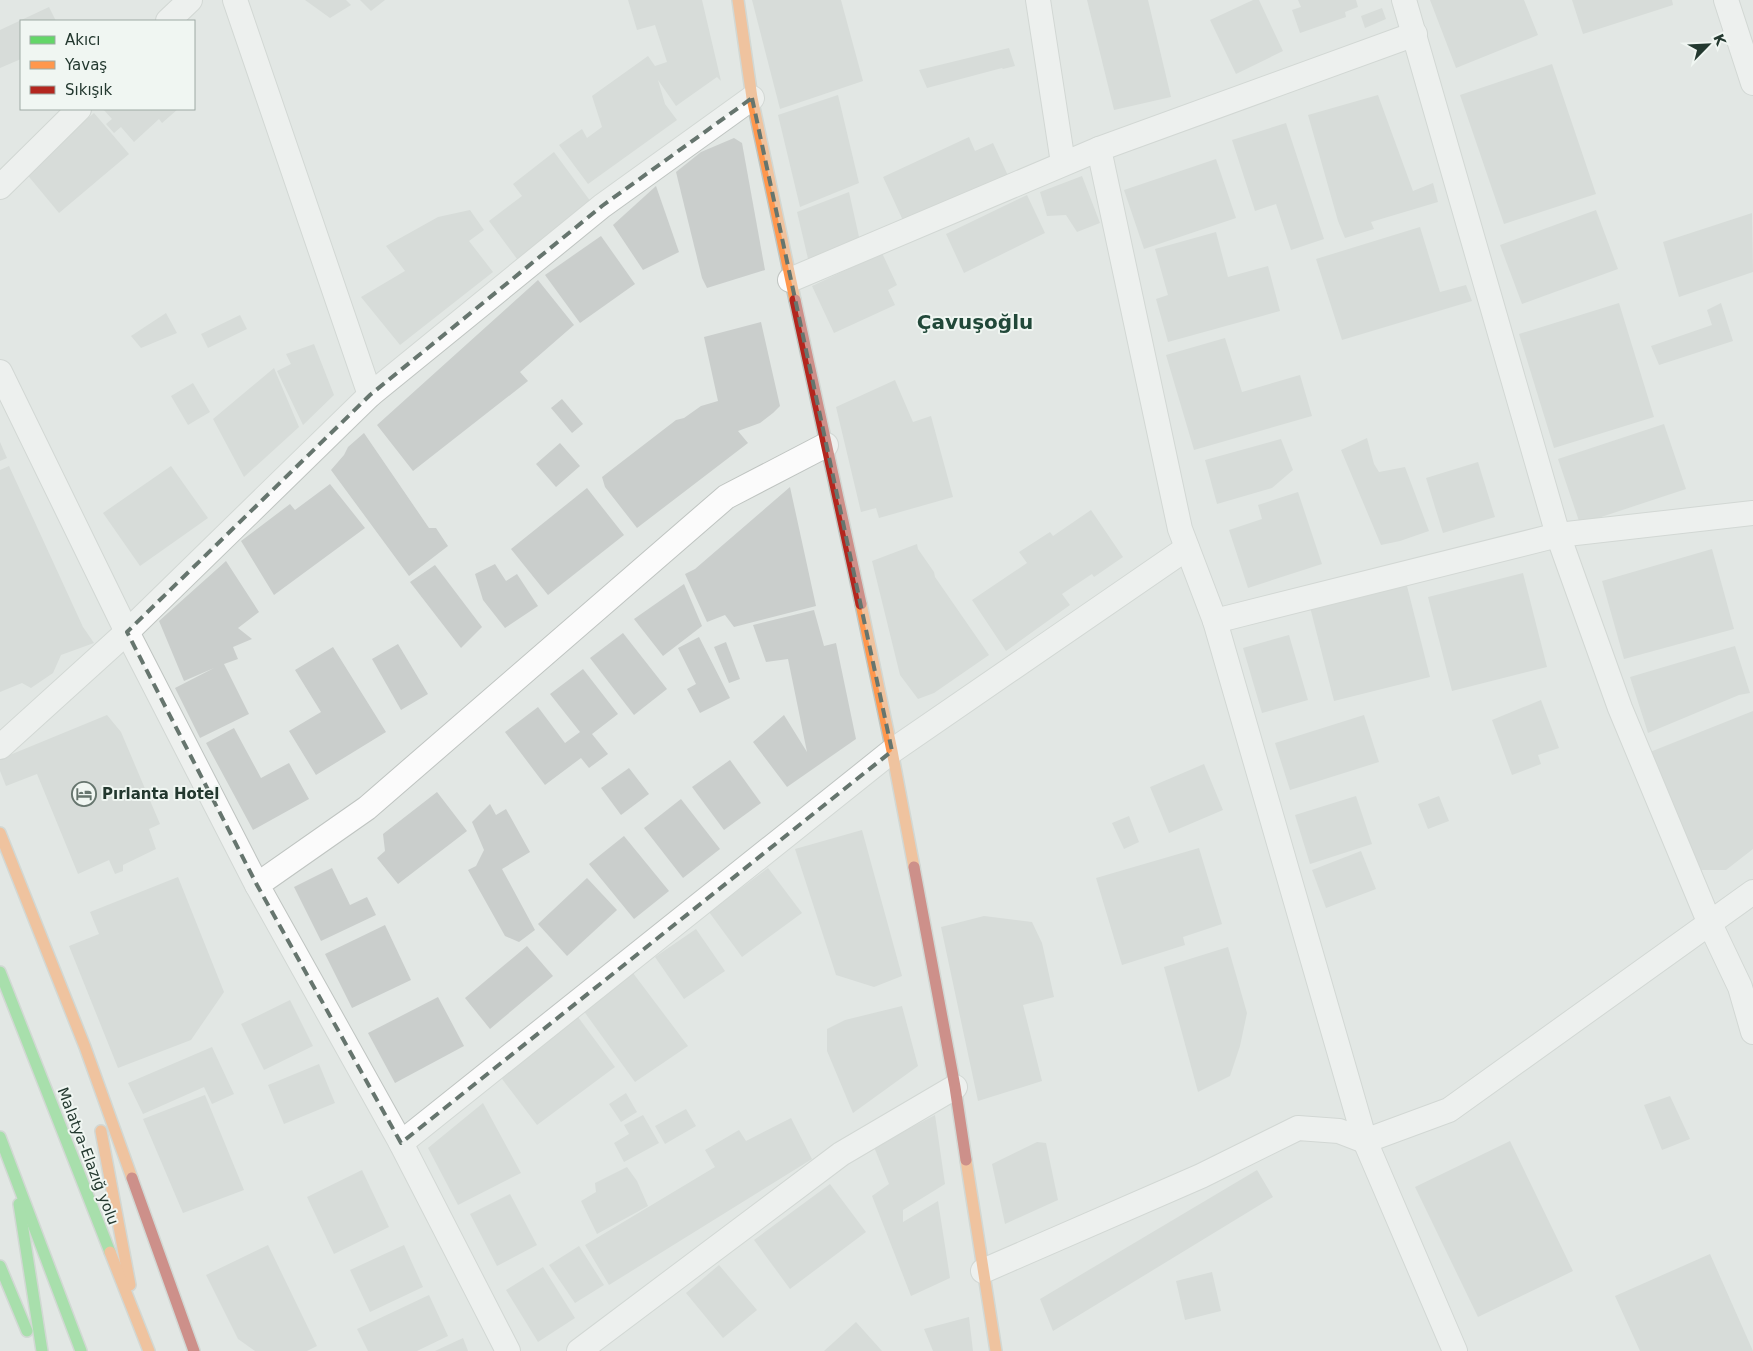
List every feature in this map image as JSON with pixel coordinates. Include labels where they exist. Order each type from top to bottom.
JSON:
[{"type":"main road","points":[[738,0],[752,98],[892,751],[955,1087],[996,1351]]},
{"type":"main road","points":[[0,833],[85,1047],[194,1351]]},
{"type":"main road","name":"Malatya-Elazığ yolu","points":[[0,972],[149,1351]]},
{"type":"main road","points":[[85,1047],[137,1321]]},
{"type":"main road","points":[[0,1137],[81,1351]]},
{"type":"main road","points":[[15,1176],[42,1351]]},
{"type":"main road","points":[[0,1266],[35,1351]]},
{"type":"street","points":[[169,20],[190,0]]},
{"type":"street","points":[[235,0],[370,395]]},
{"type":"street","points":[[1038,0],[1063,163]]},
{"type":"street","points":[[1404,0],[1558,535],[1620,708],[1710,924],[1740,987],[1753,1032]]},
{"type":"street","points":[[1726,0],[1753,83]]},
{"type":"street","points":[[790,280],[1063,163],[1415,34]]},
{"type":"street","points":[[0,748],[127,632],[370,395],[602,206],[752,98]]},
{"type":"street","points":[[0,187],[78,110]]},
{"type":"street","points":[[1099,149],[1180,530],[1215,621],[1365,1141],[1455,1351]]},
{"type":"street","points":[[0,372],[127,632],[257,885],[401,1143],[508,1351]]},
{"type":"street","points":[[257,885],[367,808],[726,497],[826,445]]},
{"type":"street","points":[[1215,621],[1558,535],[1753,513]]},
{"type":"street","points":[[401,1143],[892,751],[1188,548]]},
{"type":"street","points":[[983,1270],[1201,1176],[1298,1128],[1339,1131],[1365,1141],[1449,1110],[1753,892]]},
{"type":"street","points":[[579,1351],[841,1154],[955,1087]]},
{"type":"highlighted area","points":[[752,98],[892,751],[401,1143],[257,885],[127,632],[370,395],[602,206]]},
{"type":"building","points":[[305,0],[346,0],[351,5],[330,18]]},
{"type":"building","points":[[360,0],[385,0],[371,11]]},
{"type":"building","points":[[628,0],[702,0],[721,81],[717,77],[676,106],[658,80],[665,104],[677,120],[588,184],[559,145],[582,129],[587,138],[602,127],[592,96],[648,56],[655,66],[667,62],[655,25],[637,30]]},
{"type":"building","points":[[752,0],[841,0],[863,81],[780,109]]},
{"type":"building","points":[[1087,0],[1148,0],[1171,97],[1114,110]]},
{"type":"building","points":[[1253,0],[1259,0],[1283,51],[1236,74],[1210,20]]},
{"type":"building","points":[[1298,0],[1356,0],[1358,7],[1345,12],[1346,17],[1300,33],[1292,10],[1301,7]]},
{"type":"building","points":[[1430,0],[1524,0],[1538,35],[1456,68]]},
{"type":"building","points":[[1572,0],[1672,0],[1673,5],[1583,34]]},
{"type":"building","points":[[49,7],[56,20],[21,20]]},
{"type":"building","points":[[1382,8],[1386,19],[1365,28],[1361,16]]},
{"type":"building","points":[[20,21],[20,59],[0,68],[0,30]]},
{"type":"building","points":[[1009,48],[1015,66],[927,88],[919,70]]},
{"type":"building","points":[[1552,64],[1596,194],[1504,224],[1460,95]]},
{"type":"building","points":[[838,95],[859,183],[800,207],[778,115]]},
{"type":"building","points":[[1378,95],[1413,191],[1433,183],[1438,202],[1371,222],[1374,229],[1345,238],[1338,221],[1308,115]]},
{"type":"building","points":[[104,110],[177,110],[162,123],[159,119],[134,142],[121,127],[114,133],[106,124],[112,119]]},
{"type":"building","points":[[94,113],[129,154],[59,213],[25,172]]},
{"type":"building","points":[[1286,123],[1324,239],[1291,250],[1276,204],[1255,211],[1232,140]]},
{"type":"building","points":[[969,137],[975,151],[993,143],[1010,180],[906,227],[883,177]]},
{"type":"building","points":[[734,138],[742,143],[765,270],[707,288],[702,278],[676,172],[701,152]]},
{"type":"building","points":[[554,152],[591,202],[517,259],[489,221],[522,196],[513,184]]},
{"type":"building","points":[[1216,159],[1236,218],[1144,249],[1124,190]]},
{"type":"building","points":[[1082,176],[1100,223],[1077,232],[1066,215],[1047,216],[1040,192]]},
{"type":"building","points":[[656,186],[679,252],[643,270],[613,225]]},
{"type":"building","points":[[849,192],[859,237],[809,263],[797,212]]},
{"type":"building","points":[[1027,195],[1045,233],[964,273],[946,234]]},
{"type":"building","points":[[470,210],[484,230],[469,241],[493,272],[400,345],[361,297],[405,271],[386,246],[438,217]]},
{"type":"building","points":[[1596,210],[1618,269],[1522,304],[1500,245]]},
{"type":"building","points":[[1752,213],[1753,272],[1679,297],[1663,242]]},
{"type":"building","points":[[1420,227],[1440,292],[1466,285],[1472,301],[1342,340],[1316,259]]},
{"type":"building","points":[[1216,232],[1228,277],[1268,266],[1280,311],[1168,342],[1156,299],[1168,295],[1155,249]]},
{"type":"building","points":[[601,236],[635,284],[580,323],[545,275]]},
{"type":"building","points":[[882,253],[897,285],[888,290],[895,305],[834,333],[812,286]]},
{"type":"building","points":[[538,280],[574,325],[520,372],[528,381],[413,471],[377,425]]},
{"type":"building","points":[[1619,303],[1654,417],[1554,448],[1519,334]]},
{"type":"building","points":[[1721,303],[1733,341],[1659,365],[1651,346],[1712,325],[1707,310]]},
{"type":"building","points":[[166,313],[177,333],[141,348],[131,336]]},
{"type":"building","points":[[240,315],[247,329],[208,348],[201,334]]},
{"type":"building","points":[[761,322],[780,406],[760,423],[738,431],[748,443],[637,528],[605,487],[602,477],[676,420],[684,418],[701,406],[718,401],[704,337]]},
{"type":"building","points":[[1225,338],[1242,392],[1300,375],[1312,416],[1194,450],[1166,355]]},
{"type":"building","points":[[314,344],[334,395],[303,425],[277,371],[291,364],[286,354]]},
{"type":"building","points":[[274,368],[299,427],[244,477],[213,419]]},
{"type":"building","points":[[895,380],[913,422],[931,416],[953,497],[879,518],[876,508],[861,512],[836,407]]},
{"type":"building","points":[[193,383],[210,412],[188,425],[171,396]]},
{"type":"building","points":[[562,399],[583,424],[572,433],[551,408]]},
{"type":"building","points":[[1664,424],[1686,489],[1580,524],[1558,459]]},
{"type":"building","points":[[364,433],[429,528],[436,528],[448,546],[409,576],[331,470],[344,455],[348,447]]},
{"type":"building","points":[[1367,438],[1374,464],[1379,472],[1405,467],[1429,531],[1381,545],[1341,450]]},
{"type":"building","points":[[1281,439],[1293,470],[1272,488],[1217,504],[1205,460]]},
{"type":"building","points":[[0,442],[7,458],[0,461]]},
{"type":"building","points":[[560,443],[580,466],[556,487],[536,464]]},
{"type":"building","points":[[1478,462],[1495,517],[1443,533],[1426,478]]},
{"type":"building","points":[[9,466],[83,627],[94,643],[61,655],[53,673],[31,688],[22,683],[0,692],[0,470]]},
{"type":"building","points":[[171,466],[208,518],[140,566],[103,513]]},
{"type":"building","points":[[330,484],[365,528],[274,595],[241,541],[290,504],[295,510]]},
{"type":"building","points":[[790,487],[816,606],[734,627],[725,615],[707,622],[685,574],[695,569]]},
{"type":"building","points":[[587,488],[624,535],[548,595],[511,549]]},
{"type":"building","points":[[1298,492],[1322,564],[1248,588],[1229,530],[1262,519],[1258,505]]},
{"type":"building","points":[[1091,510],[1123,557],[1094,577],[1092,574],[1062,594],[1070,605],[1006,651],[972,600],[1027,563],[1019,552],[1050,532],[1053,536]]},
{"type":"building","points":[[917,544],[918,549],[934,572],[935,577],[989,655],[934,693],[918,699],[900,675],[872,561]]},
{"type":"building","points":[[1712,549],[1734,629],[1624,659],[1602,581]]},
{"type":"building","points":[[226,561],[259,612],[238,628],[252,639],[233,647],[238,659],[224,664],[249,714],[200,738],[175,688],[214,668],[184,681],[159,621]]},
{"type":"building","points":[[495,564],[506,581],[517,574],[538,606],[505,628],[483,600],[475,574]]},
{"type":"building","points":[[435,565],[482,627],[461,648],[410,582]]},
{"type":"building","points":[[1523,573],[1547,667],[1452,691],[1428,597]]},
{"type":"building","points":[[1406,582],[1430,677],[1334,701],[1310,607]]},
{"type":"building","points":[[684,584],[702,626],[663,656],[634,619]]},
{"type":"building","points":[[814,610],[824,646],[836,643],[856,739],[787,787],[753,742],[784,715],[807,752],[788,659],[766,662],[753,625]]},
{"type":"building","points":[[623,633],[667,689],[634,715],[590,658]]},
{"type":"building","points":[[1289,635],[1308,700],[1262,713],[1243,648]]},
{"type":"building","points":[[699,637],[730,698],[700,713],[687,689],[696,684],[678,648]]},
{"type":"building","points":[[726,642],[740,679],[729,683],[714,647]]},
{"type":"building","points":[[398,644],[428,694],[401,710],[372,659]]},
{"type":"building","points":[[1735,646],[1750,693],[1739,695],[1648,733],[1630,677]]},
{"type":"building","points":[[333,647],[386,732],[316,775],[289,731],[321,712],[295,670]]},
{"type":"building","points":[[583,669],[618,714],[592,734],[608,754],[589,768],[581,758],[545,785],[505,732],[538,707],[565,743],[580,732],[550,694]]},
{"type":"building","points":[[1541,700],[1559,748],[1538,755],[1541,764],[1512,775],[1492,720]]},
{"type":"building","points":[[1753,711],[1753,849],[1726,870],[1697,870],[1650,752]]},
{"type":"building","points":[[107,715],[121,732],[160,824],[149,829],[156,849],[123,865],[123,871],[115,874],[109,860],[78,874],[37,774],[6,786],[0,771],[0,759]]},
{"type":"building","points":[[1364,715],[1379,762],[1290,790],[1275,743]]},
{"type":"building","points":[[234,728],[261,778],[289,763],[309,799],[253,830],[206,743]]},
{"type":"building","points":[[730,760],[761,803],[724,830],[692,787]]},
{"type":"building","points":[[1204,764],[1223,810],[1169,833],[1150,787]]},
{"type":"building","points":[[629,768],[649,794],[621,815],[601,788]]},
{"type":"building","points":[[437,792],[467,831],[398,884],[377,858],[385,851],[383,834]]},
{"type":"building","points":[[1356,796],[1372,844],[1310,864],[1295,815]]},
{"type":"building","points":[[1439,796],[1449,821],[1428,829],[1418,804]]},
{"type":"building","points":[[681,799],[720,849],[683,878],[644,828]]},
{"type":"building","points":[[490,804],[496,815],[506,809],[530,852],[502,869],[535,930],[519,942],[505,936],[468,870],[476,866],[484,850],[472,822]]},
{"type":"building","points":[[1129,816],[1139,842],[1124,849],[1112,823]]},
{"type":"building","points":[[862,830],[902,976],[874,987],[836,975],[795,849]]},
{"type":"building","points":[[624,836],[669,891],[634,919],[589,864]]},
{"type":"building","points":[[1199,848],[1222,924],[1183,937],[1185,945],[1122,965],[1096,878]]},
{"type":"building","points":[[1361,851],[1376,889],[1326,908],[1312,870]]},
{"type":"building","points":[[332,868],[350,905],[367,897],[376,915],[321,941],[294,887]]},
{"type":"building","points":[[768,868],[802,913],[742,957],[709,912]]},
{"type":"building","points":[[178,877],[224,992],[191,1040],[118,1068],[69,946],[99,934],[90,912]]},
{"type":"building","points":[[587,878],[617,910],[567,956],[538,924]]},
{"type":"building","points":[[984,916],[1032,922],[1042,943],[1054,997],[1023,1005],[1042,1081],[978,1101],[941,927]]},
{"type":"building","points":[[385,925],[411,980],[352,1008],[325,954]]},
{"type":"building","points":[[696,929],[725,971],[684,999],[655,957]]},
{"type":"building","points":[[527,946],[553,976],[490,1029],[465,998]]},
{"type":"building","points":[[1228,947],[1247,1013],[1240,1046],[1230,1076],[1198,1092],[1164,967]]},
{"type":"building","points":[[633,973],[688,1046],[635,1082],[583,1010]]},
{"type":"building","points":[[438,997],[464,1046],[395,1083],[368,1033]]},
{"type":"building","points":[[290,1000],[313,1046],[264,1070],[241,1024]]},
{"type":"building","points":[[902,1006],[918,1066],[853,1113],[827,1051],[827,1029],[845,1020]]},
{"type":"building","points":[[578,1017],[615,1067],[537,1125],[499,1075]]},
{"type":"building","points":[[212,1047],[234,1094],[212,1104],[204,1087],[143,1114],[128,1083]]},
{"type":"building","points":[[319,1064],[335,1103],[284,1124],[268,1085]]},
{"type":"building","points":[[626,1093],[637,1112],[621,1122],[609,1104]]},
{"type":"building","points":[[205,1095],[244,1190],[183,1213],[143,1119]]},
{"type":"building","points":[[1670,1096],[1690,1139],[1662,1150],[1644,1105]]},
{"type":"building","points":[[483,1103],[521,1173],[458,1205],[428,1148]]},
{"type":"building","points":[[686,1109],[696,1126],[665,1144],[655,1126]]},
{"type":"building","points":[[643,1115],[659,1143],[624,1162],[614,1143],[629,1134],[624,1125]]},
{"type":"building","points":[[935,1115],[945,1184],[903,1210],[903,1222],[938,1201],[950,1278],[911,1296],[872,1196],[889,1184],[874,1147]]},
{"type":"building","points":[[791,1118],[812,1159],[609,1285],[585,1245],[715,1167],[705,1150],[739,1130],[746,1141]]},
{"type":"building","points":[[1510,1141],[1573,1271],[1478,1317],[1415,1187]]},
{"type":"building","points":[[1037,1142],[1046,1143],[1058,1200],[1005,1224],[992,1164]]},
{"type":"building","points":[[627,1167],[637,1181],[648,1206],[597,1234],[581,1201],[596,1192],[595,1183]]},
{"type":"building","points":[[362,1170],[389,1227],[334,1254],[307,1197]]},
{"type":"building","points":[[1257,1170],[1273,1197],[1053,1331],[1040,1299]]},
{"type":"building","points":[[830,1184],[866,1232],[790,1289],[754,1240]]},
{"type":"building","points":[[510,1194],[537,1245],[497,1266],[470,1214]]},
{"type":"building","points":[[268,1245],[317,1346],[307,1351],[255,1351],[238,1339],[206,1275]]},
{"type":"building","points":[[404,1245],[423,1287],[370,1312],[350,1270]]},
{"type":"building","points":[[579,1246],[604,1285],[575,1303],[549,1265]]},
{"type":"building","points":[[1710,1254],[1753,1351],[1640,1351],[1615,1296]]},
{"type":"building","points":[[719,1265],[757,1310],[723,1338],[686,1293]]},
{"type":"building","points":[[543,1267],[575,1318],[538,1342],[506,1290]]},
{"type":"building","points":[[1212,1272],[1221,1311],[1185,1320],[1176,1281]]},
{"type":"building","points":[[429,1295],[448,1336],[417,1351],[368,1351],[357,1329]]},
{"type":"building","points":[[969,1317],[973,1351],[933,1351],[924,1329]]},
{"type":"building","points":[[856,1322],[882,1351],[824,1351]]},
{"type":"building","points":[[463,1338],[468,1351],[435,1351]]},
{"type":"traffic: fast","points":[[0,972],[110,1252]]},
{"type":"traffic: fast","points":[[0,1137],[81,1351]]},
{"type":"traffic: fast","points":[[19,1204],[42,1351]]},
{"type":"traffic: fast","points":[[0,1266],[27,1331]]},
{"type":"traffic: slow","points":[[738,0],[752,98],[795,300]]},
{"type":"traffic: slow","points":[[861,604],[914,867]]},
{"type":"traffic: slow","points":[[0,833],[85,1047],[132,1178]]},
{"type":"traffic: slow","points":[[101,1131],[130,1285]]},
{"type":"traffic: slow","points":[[966,1160],[996,1351]]},
{"type":"traffic: slow","points":[[110,1252],[149,1351]]},
{"type":"traffic: jam","points":[[795,300],[861,604]]},
{"type":"traffic: jam","points":[[914,867],[955,1087],[966,1160]]},
{"type":"traffic: jam","points":[[132,1178],[194,1351]]},
{"type":"place","name":"Pırlanta Hotel","points":[[84,794]]},
{"type":"district","name":"Çavuşoğlu","points":[[975,322]]}]
